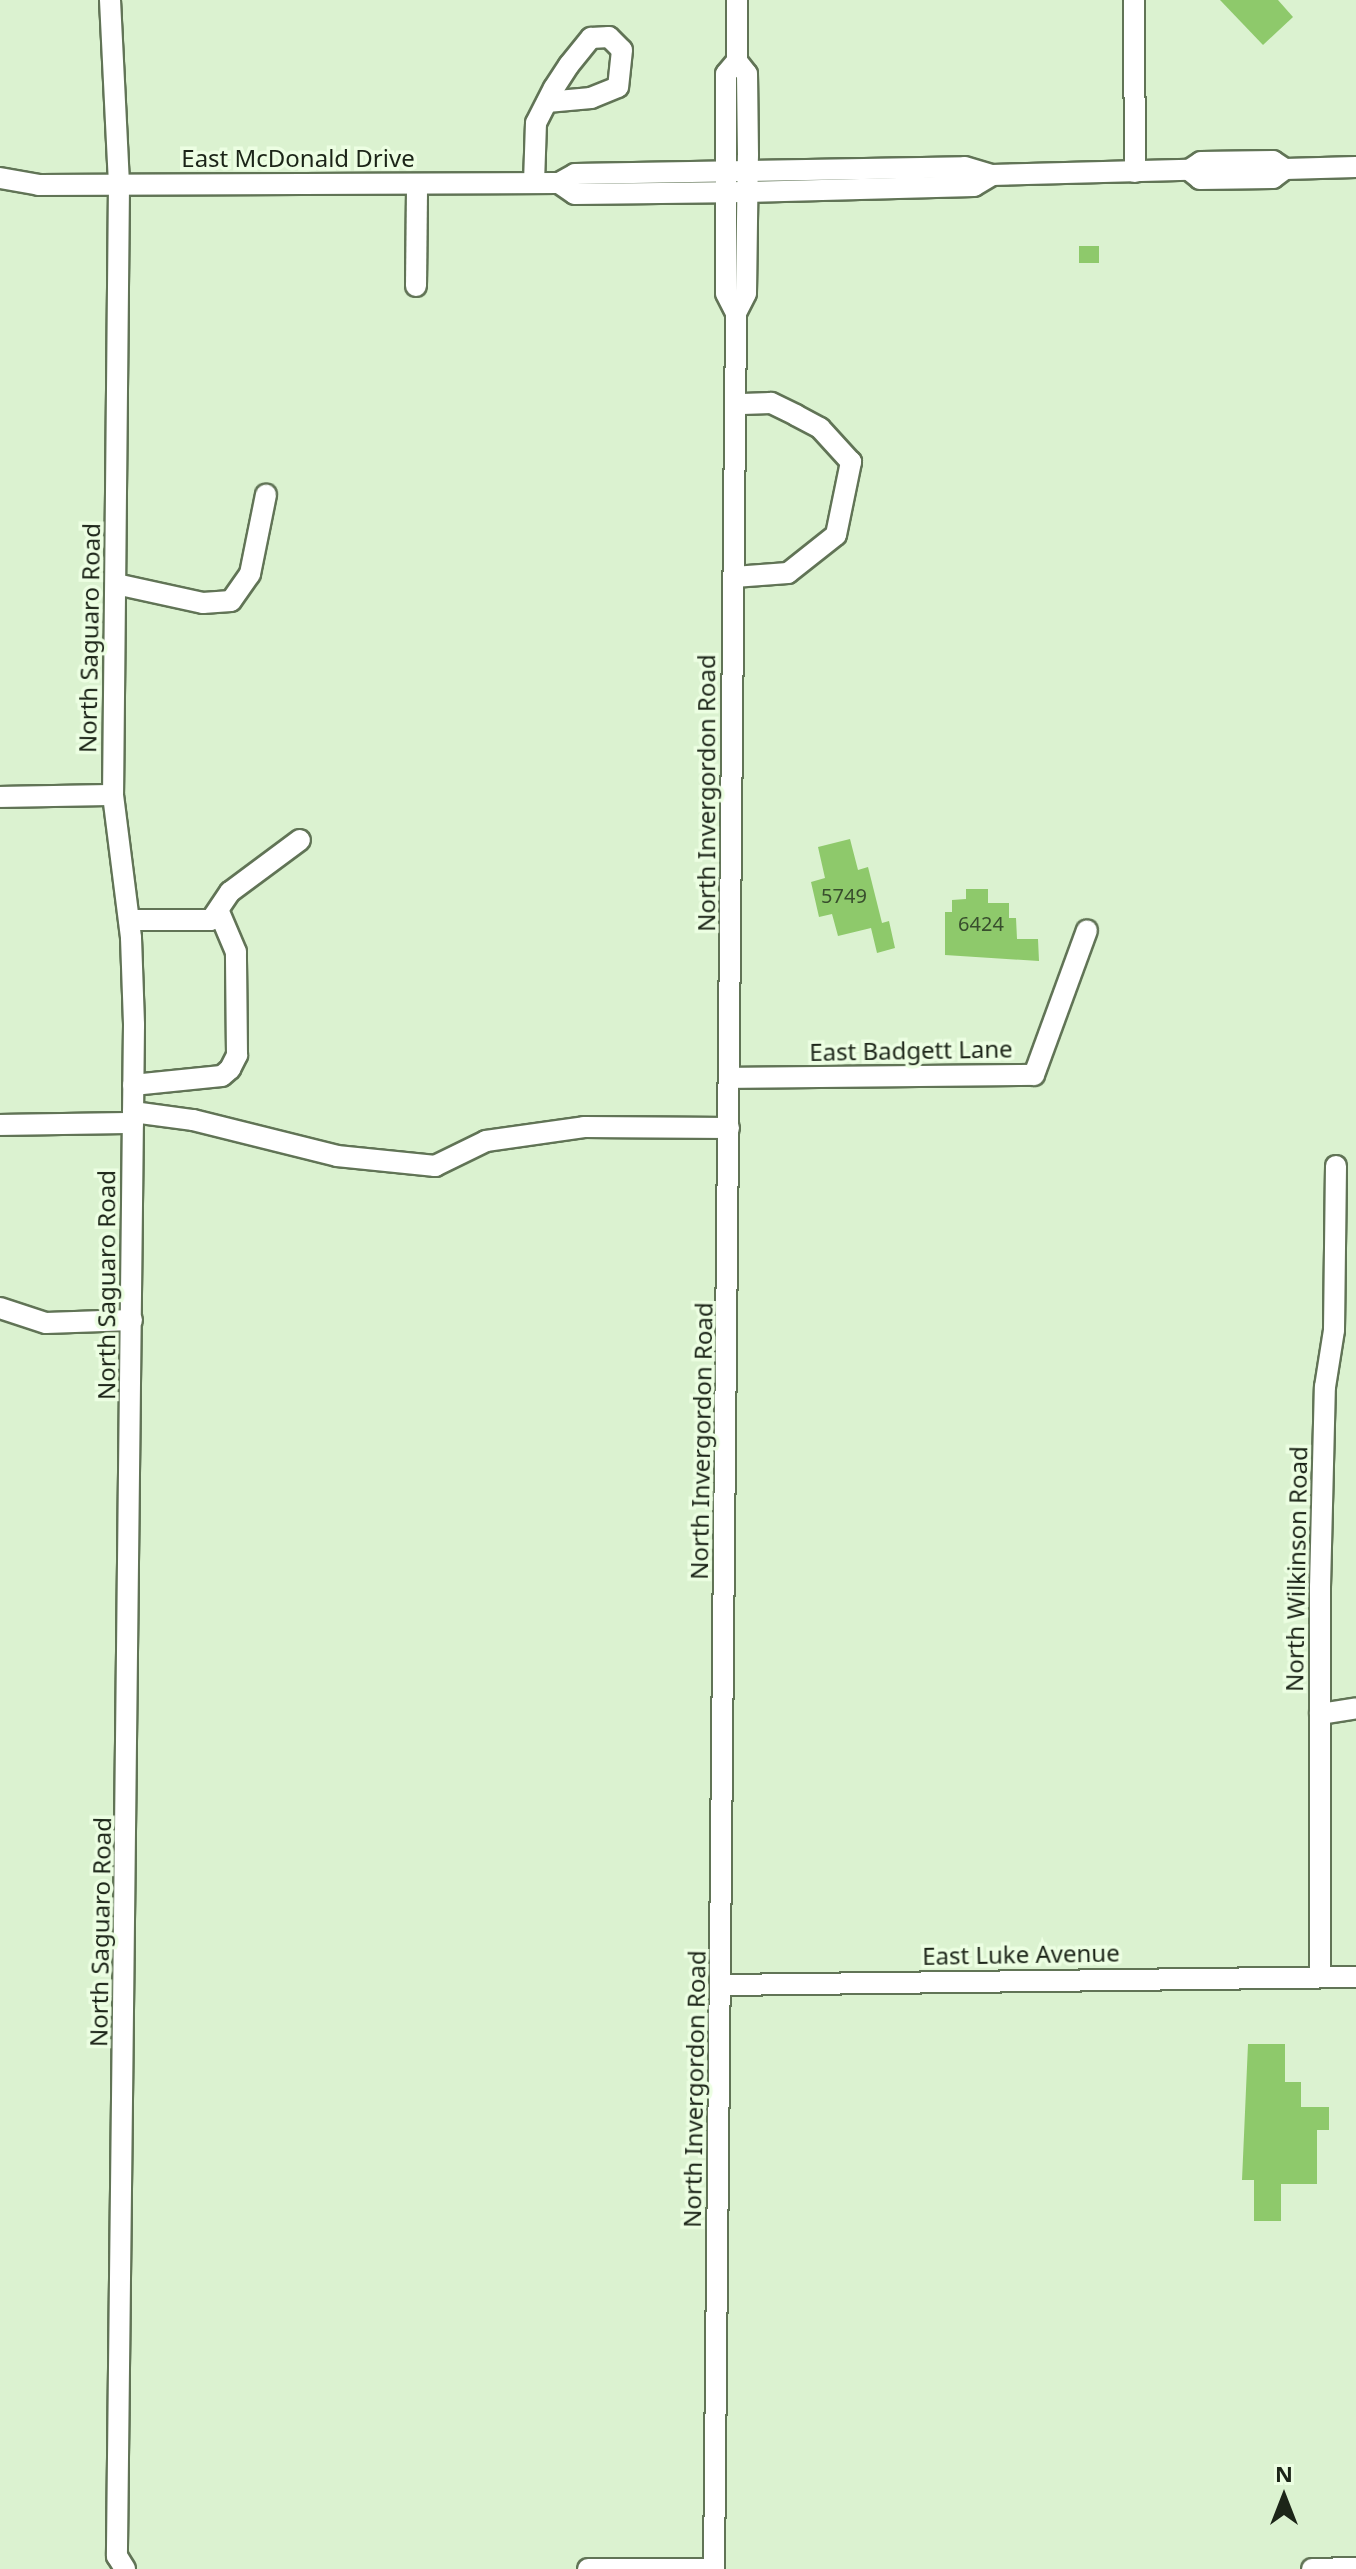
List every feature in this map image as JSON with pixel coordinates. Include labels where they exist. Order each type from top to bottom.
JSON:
[{"type":"street","name":"North Saguaro Road","points":[[110,0],[119,185],[113,795],[129,920],[133,1085],[117,2556],[125,2569]]},
{"type":"street","name":"North Invergordon Road","points":[[714,2569],[736,313],[726,293],[747,74],[737,61],[737,0]]},
{"type":"street","points":[[1134,0],[1135,172]]},
{"type":"street","points":[[534,183],[533,140],[547,102]]},
{"type":"street","name":"East McDonald Drive","points":[[0,178],[38,185],[417,184],[559,183],[575,174],[736,182],[965,167],[992,175],[1189,170],[1200,179],[1273,178],[1285,169],[1356,167]]},
{"type":"street","points":[[416,286],[417,184]]},
{"type":"street","name":"East McDonald Drive","points":[[0,193],[38,185]]},
{"type":"street","points":[[734,577],[788,573],[836,535],[851,462],[820,428],[796,415],[771,403],[735,404]]},
{"type":"street","points":[[116,584],[203,603],[231,601],[250,574],[266,495]]},
{"type":"street","points":[[0,797],[113,795]]},
{"type":"street","points":[[129,920],[211,920],[230,892],[300,840]]},
{"type":"street","points":[[133,1085],[222,1076],[230,1069],[237,1055],[236,952],[219,912]]},
{"type":"street","name":"East Badgett Lane","points":[[730,1078],[1034,1075],[1087,930]]},
{"type":"street","points":[[0,1125],[133,1118],[193,1120],[337,1156],[435,1166],[486,1141],[584,1127],[729,1128]]},
{"type":"street","name":"North Wilkinson Road","points":[[1320,1974],[1325,1387],[1334,1330],[1336,1166]]},
{"type":"street","points":[[0,1308],[46,1323],[132,1320]]},
{"type":"street","points":[[1320,1714],[1356,1708]]},
{"type":"street","name":"East Luke Avenue","points":[[722,1985],[1320,1974],[1356,1977]]},
{"type":"street","points":[[1312,2569],[1356,2568]]},
{"type":"street","points":[[588,2569],[714,2569]]},
{"type":"building","points":[[1220,0],[1278,0],[1293,17],[1263,45]]},
{"type":"building","points":[[1079,246],[1099,246],[1099,263],[1079,263]]},
{"type":"building","points":[[850,839],[858,870],[868,867],[882,923],[889,921],[895,948],[877,953],[871,928],[838,936],[832,914],[819,917],[811,882],[825,878],[818,847]]},
{"type":"building","points":[[966,889],[988,889],[988,903],[1009,903],[1009,918],[1016,918],[1017,939],[1038,939],[1039,961],[945,955],[945,912],[952,912],[952,900],[966,899]]},
{"type":"building","points":[[1248,2044],[1285,2044],[1285,2082],[1301,2082],[1301,2107],[1329,2107],[1329,2130],[1317,2130],[1317,2184],[1281,2184],[1281,2221],[1254,2221],[1254,2180],[1242,2180]]}]
